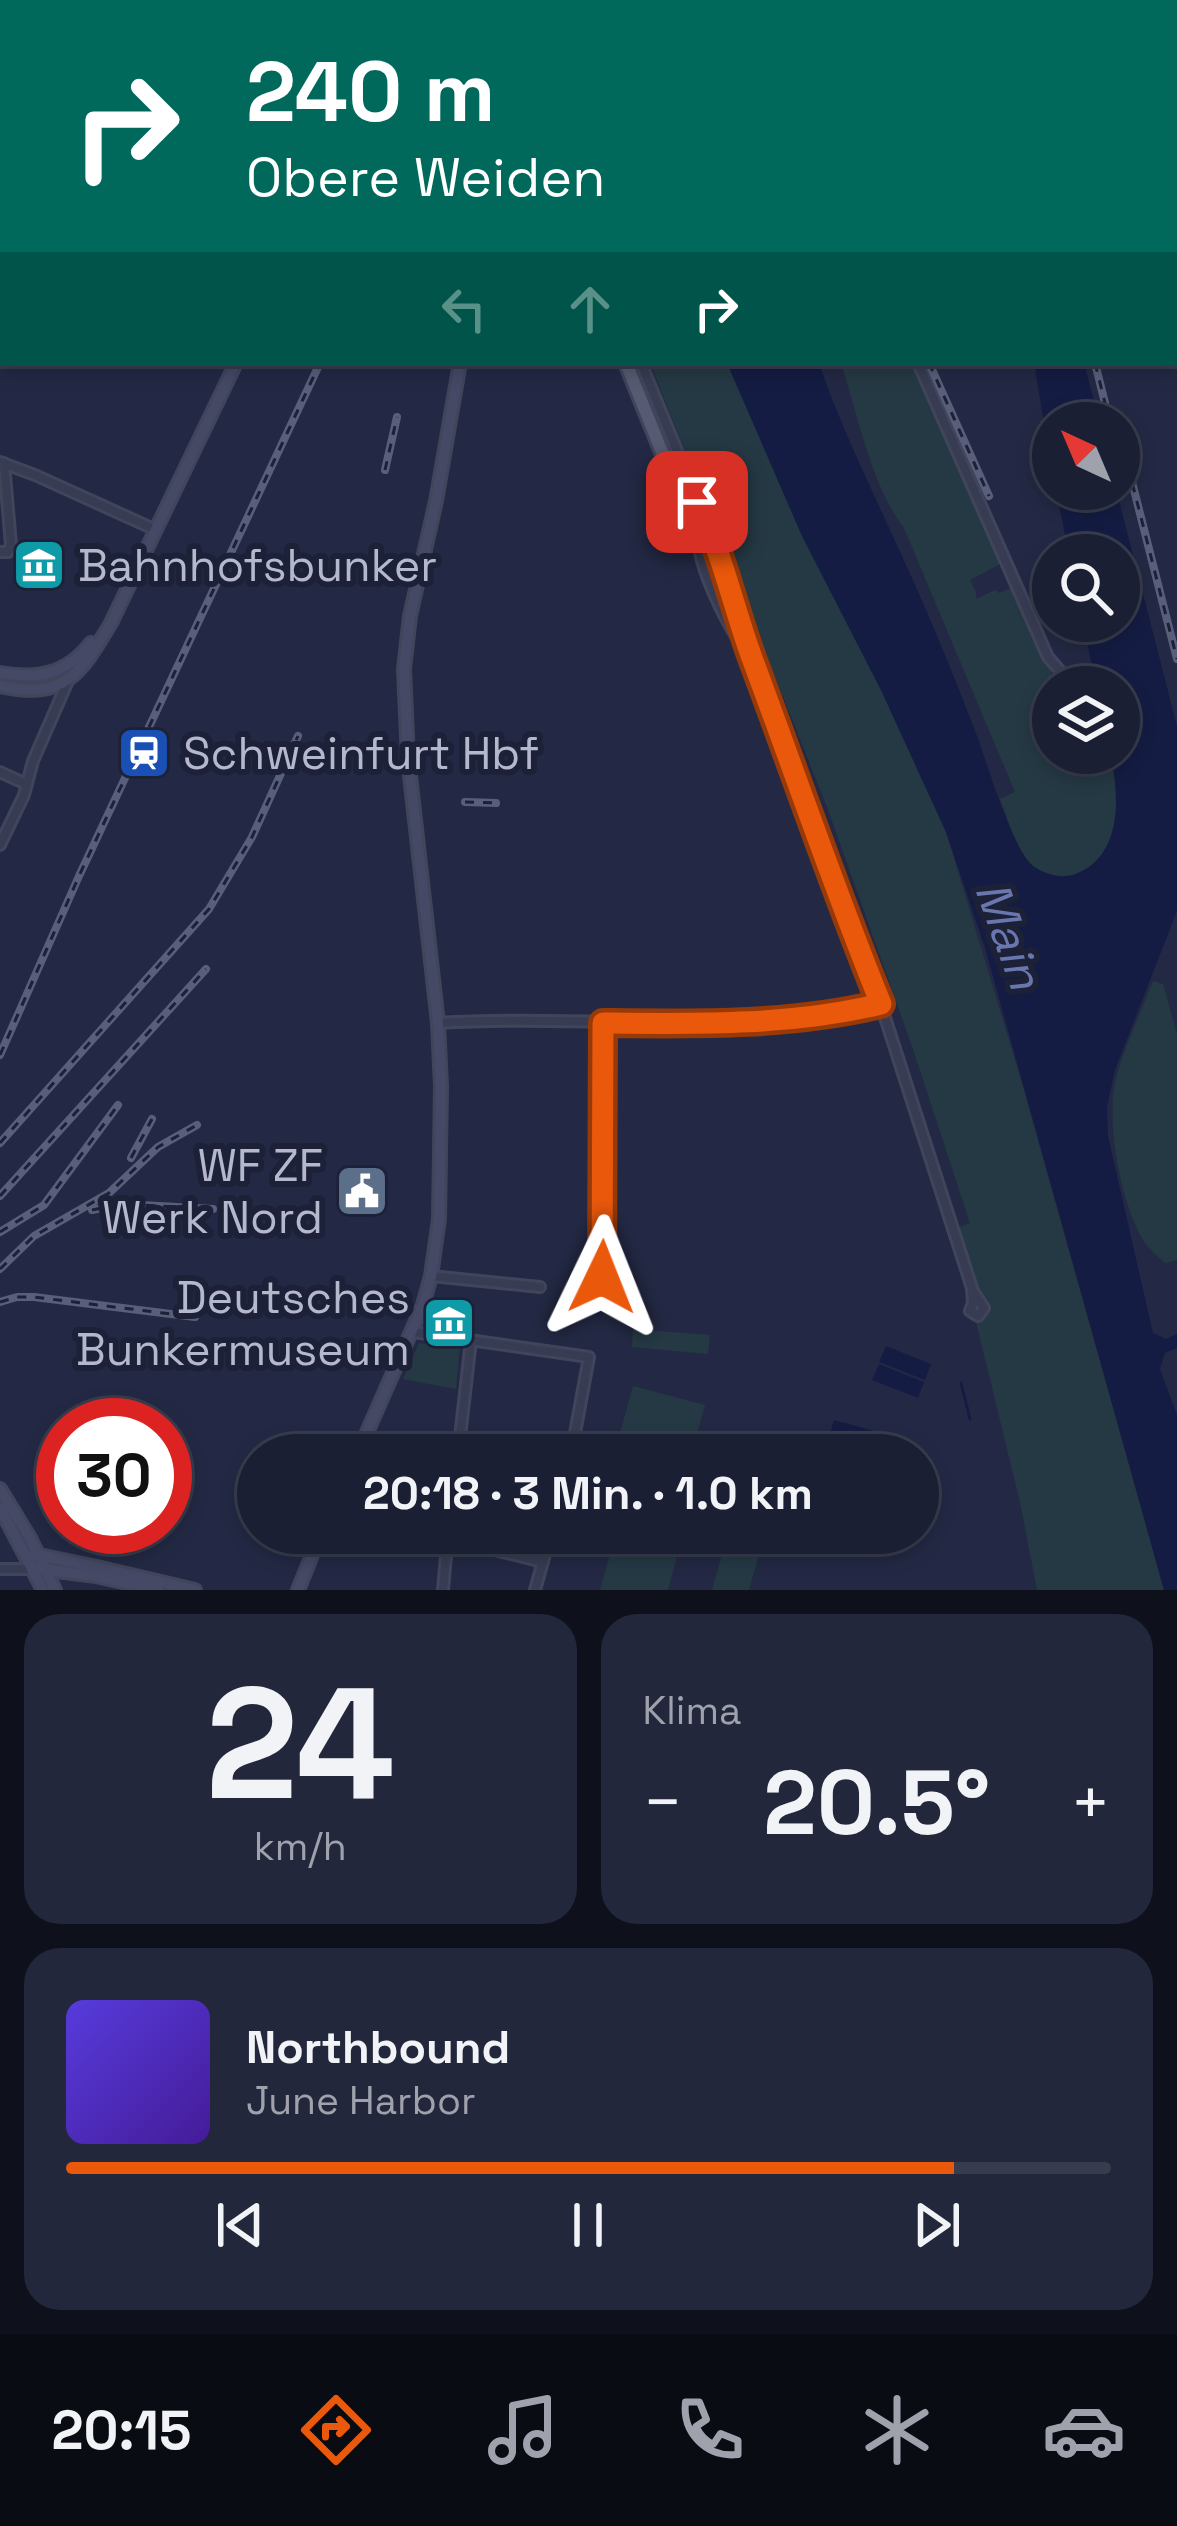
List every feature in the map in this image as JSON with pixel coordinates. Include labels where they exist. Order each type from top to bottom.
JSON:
[{"type":"main road","points":[[0,686],[34,691],[69,680],[92,654],[235,366]]},
{"type":"main road","points":[[367,1434],[413,1332],[431,1276],[439,1219],[438,1023],[408,758],[404,669],[410,616],[459,366]]},
{"type":"main road","points":[[627,366],[698,541]]},
{"type":"main road","points":[[0,673],[39,676],[67,667],[82,655],[117,606]]},
{"type":"main road","points":[[0,1489],[39,1569],[43,1590]]},
{"type":"main road","points":[[0,1508],[33,1555],[195,1590]]},
{"type":"main road","points":[[298,1590],[313,1554]]},
{"type":"main road","points":[[39,1569],[158,1590]]},
{"type":"main road","points":[[39,1569],[58,1590],[77,1575]]},
{"type":"street","points":[[642,366],[717,548],[752,657],[881,1004],[973,1292]]},
{"type":"street","points":[[919,366],[1056,666]]},
{"type":"street","points":[[4,552],[10,545],[2,463],[156,530]]},
{"type":"street","points":[[697,502],[698,541],[713,588],[738,641],[752,657]]},
{"type":"street","points":[[698,541],[725,580]]},
{"type":"street","points":[[0,845],[69,680]]},
{"type":"street","points":[[0,772],[27,785]]},
{"type":"street","points":[[438,1023],[765,1022],[881,1004]]},
{"type":"street","points":[[602,1293],[603,1023]]},
{"type":"street","points":[[431,1276],[540,1287]]},
{"type":"street","points":[[413,1332],[589,1357],[575,1434]]},
{"type":"street","points":[[460,1434],[471,1340]]},
{"type":"street","points":[[443,1590],[446,1554]]},
{"type":"street","points":[[514,1554],[543,1562]]},
{"type":"street","points":[[536,1590],[545,1554]]},
{"type":"street","points":[[0,1569],[33,1555]]},
{"type":"street","points":[[0,1569],[39,1569]]},
{"type":"shaded area","points":[[651,366],[728,366],[802,536],[881,690],[946,832],[1164,1590],[1037,1590],[976,1322],[988,1313],[958,1228],[970,1223],[827,807]]},
{"type":"shaded area","points":[[842,366],[915,366],[1002,563],[970,580],[976,599],[1012,588],[1032,631],[1032,642],[1037,642],[1048,666],[1032,666],[1032,774],[1114,774],[1113,831],[1099,858],[1081,872],[1047,873],[1030,863],[1018,846],[1000,799],[1015,792],[904,528],[883,491]]},
{"type":"shaded area","points":[[1153,981],[1163,984],[1177,1034],[1177,1260],[1165,1263],[1145,1243],[1129,1208],[1117,1163],[1113,1117],[1116,1078]]},
{"type":"shaded area","points":[[633,1329],[710,1335],[708,1354],[632,1347]]},
{"type":"shaded area","points":[[419,1343],[460,1346],[456,1389],[403,1379]]},
{"type":"shaded area","points":[[633,1386],[705,1405],[697,1434],[620,1434]]},
{"type":"shaded area","points":[[610,1554],[678,1554],[668,1590],[600,1590]]},
{"type":"shaded area","points":[[722,1554],[759,1554],[749,1590],[712,1590]]},
{"type":"water","name":"Main","points":[[728,366],[820,366],[942,648],[1010,827],[1026,858],[1043,872],[1076,874],[1103,853],[1114,822],[1114,774],[1140,774],[1140,666],[1092,666],[1087,642],[1140,642],[1140,582],[1177,726],[1177,911],[1115,1070],[1107,1107],[1108,1136],[1153,1333],[1166,1339],[1177,1334],[1177,1348],[1165,1353],[1160,1369],[1177,1415],[1177,1590],[1164,1590],[985,948],[946,832],[881,690],[802,536]]},
{"type":"water","points":[[1035,366],[1085,366],[1094,402],[1041,402]]},
{"type":"water","points":[[1060,510],[1121,510],[1128,534],[1065,534]]},
{"type":"water","points":[[886,1346],[931,1364],[925,1380],[879,1362]]},
{"type":"water","points":[[879,1364],[924,1382],[918,1398],[872,1380]]},
{"type":"water","points":[[834,1420],[874,1431],[873,1434],[830,1434]]},
{"type":"waterway","points":[[961,1383],[970,1419]]},
{"type":"railway","points":[[0,1055],[319,366]]},
{"type":"railway","points":[[930,366],[989,496]]},
{"type":"railway","points":[[1096,366],[1105,402]]},
{"type":"railway","points":[[385,470],[397,417]]},
{"type":"railway","points":[[1139,510],[1177,659]]},
{"type":"railway","points":[[0,1143],[209,909],[252,837],[298,736]]},
{"type":"railway","points":[[465,802],[496,803]]},
{"type":"railway","points":[[0,1196],[206,969]]},
{"type":"railway","points":[[0,1232],[44,1205],[118,1105]]},
{"type":"railway","points":[[131,1158],[152,1119]]},
{"type":"railway","points":[[0,1269],[34,1236],[109,1193],[158,1147],[197,1125]]},
{"type":"railway","points":[[92,1210],[123,1204],[213,1209]]},
{"type":"railway","points":[[0,1302],[34,1297],[195,1317]]},
{"type":"place","name":"Bahnhofsbunker","points":[[39,565]]},
{"type":"place","name":"Schweinfurt Hbf","points":[[144,753]]},
{"type":"place","name":"WF ZF Werk Nord","points":[[362,1191]]},
{"type":"place","name":"Deutsches Bunkermuseum","points":[[449,1323]]},
{"type":"route","points":[[602,1277],[603,1023],[750,1023],[881,1004],[697,502]]}]
